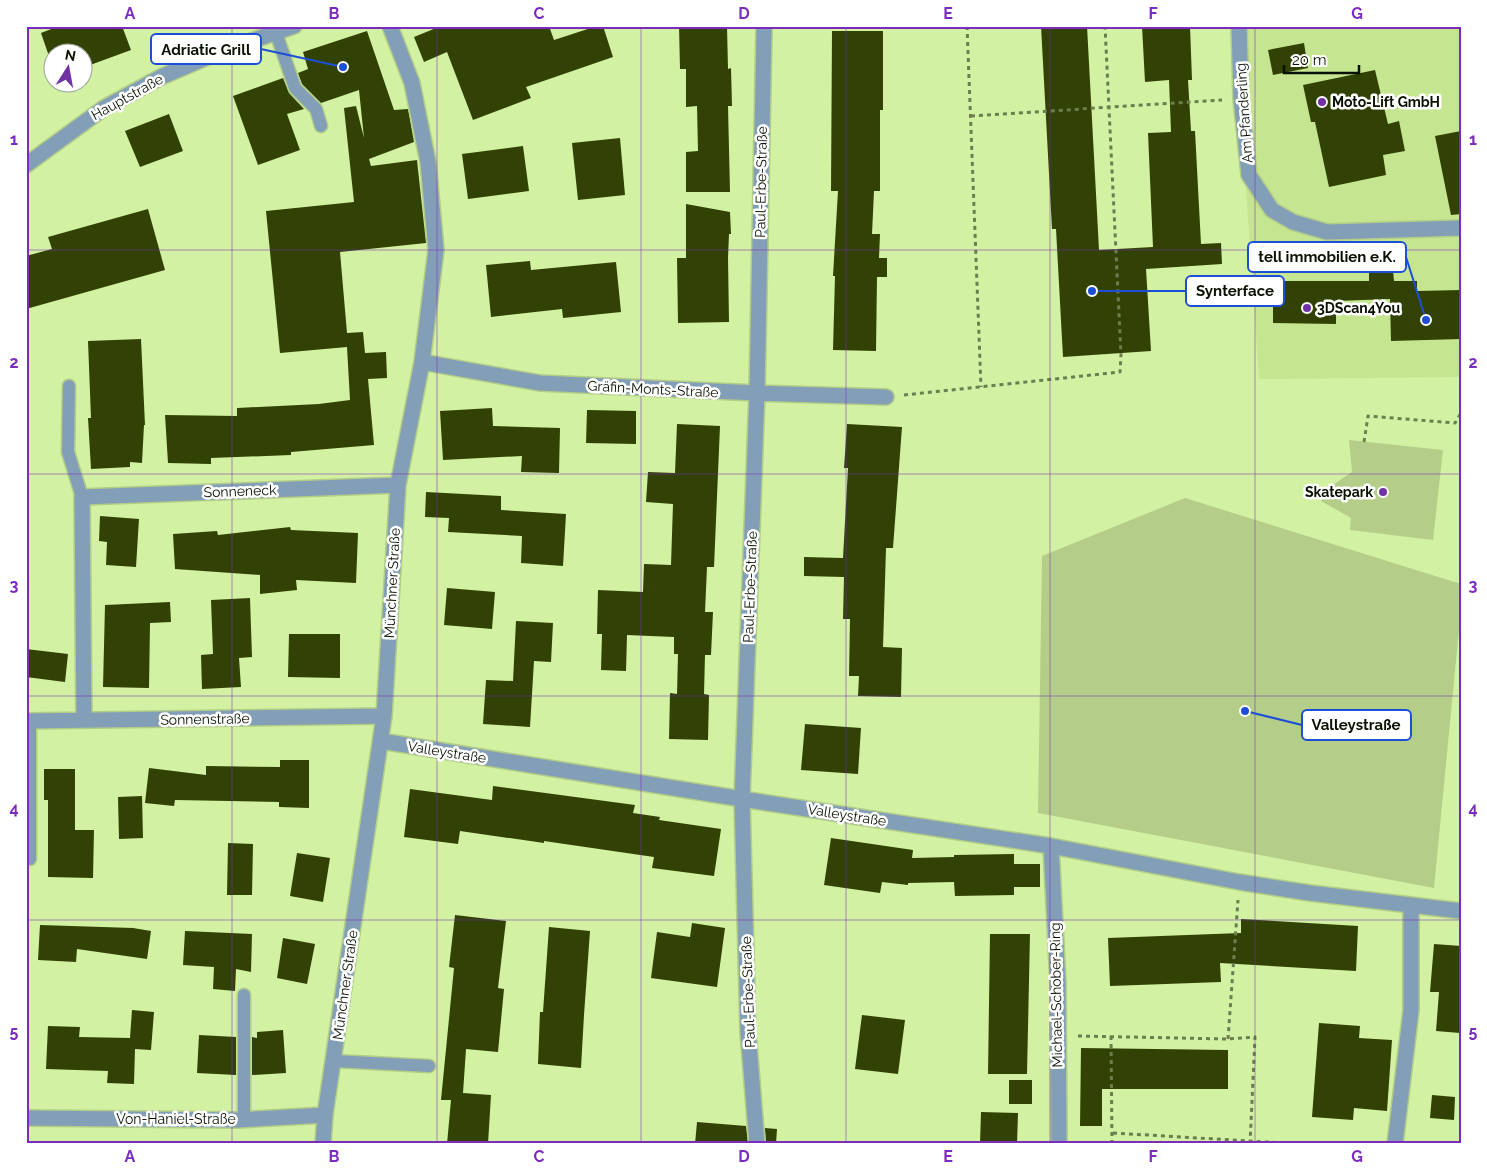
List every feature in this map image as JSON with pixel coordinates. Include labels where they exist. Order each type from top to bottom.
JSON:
[{"type":"street","name":"Hauptstraße","points":[[26,165],[104,108],[169,74],[217,53],[294,26]]},
{"type":"street","name":"Münchner Straße","points":[[323,1144],[325,1115],[384,716],[398,485],[422,362],[436,250],[428,162],[412,84],[390,26]]},
{"type":"street","name":"Am Pfanderling","points":[[1239,26],[1241,98],[1248,175],[1272,210],[1293,222],[1327,232],[1461,228]]},
{"type":"street","name":"Paul-Erbe-Straße","points":[[757,1144],[748,1032],[742,799],[757,394],[764,30]]},
{"type":"street","name":"Gräfin-Monts-Straße","points":[[422,362],[540,383],[757,394],[886,397]]},
{"type":"street","name":"Sonneneck","points":[[82,497],[398,485]]},
{"type":"street","points":[[82,497],[84,720]]},
{"type":"street","name":"Sonnenstraße","points":[[28,721],[384,716]]},
{"type":"street","name":"Valleystraße","points":[[381,741],[1051,846],[1310,894],[1461,912]]},
{"type":"street","name":"Michael-Schober-Ring","points":[[1051,846],[1058,983],[1059,1144]]},
{"type":"street","points":[[1395,1144],[1411,1010],[1411,905]]},
{"type":"street","name":"Von-Haniel-Straße","points":[[26,1118],[244,1120],[325,1115]]},
{"type":"lane","points":[[276,33],[294,88],[316,109],[321,126]]},
{"type":"lane","points":[[68,386],[68,452],[82,497]]},
{"type":"lane","points":[[28,721],[30,859]]},
{"type":"lane","points":[[244,994],[244,1120]]},
{"type":"lane","points":[[334,1062],[429,1066]]},
{"type":"path","points":[[967,26],[981,387]]},
{"type":"path","points":[[886,397],[1120,372],[1121,355],[1105,26]]},
{"type":"path","points":[[971,116],[1241,98]]},
{"type":"path","points":[[1364,442],[1368,416],[1455,423],[1461,413]]},
{"type":"path","points":[[1228,1039],[1239,882]]},
{"type":"path","points":[[1058,1036],[1228,1039],[1255,1037],[1250,1142]]},
{"type":"path","points":[[1111,1036],[1112,1144]]},
{"type":"path","points":[[1113,1133],[1302,1144]]},
{"type":"shaded area","points":[[1235,26],[1461,26],[1461,377],[1259,379]]},
{"type":"shaded area","name":"Skatepark","points":[[1349,440],[1443,450],[1433,540],[1350,530],[1351,518],[1321,501],[1334,484],[1352,472]]},
{"type":"shaded area","points":[[1185,498],[1461,584],[1461,609],[1434,888],[1038,813],[1042,556]]},
{"type":"building","points":[[59,26],[122,26],[131,50],[92,64],[92,42],[44,42],[41,33]]},
{"type":"building","points":[[441,26],[549,26],[554,40],[597,26],[603,26],[613,57],[526,87],[531,98],[473,120],[447,52],[424,62],[414,37]]},
{"type":"building","points":[[679,26],[727,26],[728,69],[731,68],[732,106],[728,106],[730,192],[686,192],[686,152],[698,151],[697,106],[686,107],[686,69],[680,69]]},
{"type":"building","points":[[1041,26],[1087,26],[1099,250],[1153,247],[1148,133],[1171,132],[1169,80],[1145,82],[1142,26],[1190,26],[1192,80],[1188,80],[1191,131],[1195,131],[1201,244],[1221,243],[1222,264],[1146,269],[1151,351],[1063,357],[1056,229],[1052,229]]},
{"type":"building","points":[[367,31],[394,110],[408,109],[414,142],[369,159],[371,166],[417,160],[426,243],[340,252],[347,333],[363,332],[365,353],[386,352],[387,378],[368,379],[374,445],[291,452],[291,455],[211,458],[211,464],[168,463],[165,415],[237,416],[237,408],[319,404],[350,400],[347,347],[280,353],[266,211],[354,202],[344,108],[356,106],[364,138],[359,90],[321,103],[302,84],[298,73],[308,69],[303,52]]},
{"type":"building","points":[[832,31],[883,31],[883,110],[880,110],[880,191],[874,191],[872,234],[880,234],[879,258],[887,258],[887,277],[877,277],[876,351],[833,350],[835,276],[833,276],[838,191],[831,191]]},
{"type":"building","points":[[1304,43],[1308,68],[1273,75],[1268,50]]},
{"type":"building","points":[[1375,70],[1388,124],[1399,121],[1405,151],[1383,155],[1386,175],[1329,187],[1315,122],[1311,122],[1303,85]]},
{"type":"building","points":[[283,78],[289,93],[304,109],[287,114],[300,150],[258,165],[233,96]]},
{"type":"building","points":[[169,114],[183,151],[140,167],[125,131]]},
{"type":"building","points":[[1461,131],[1461,214],[1451,215],[1435,136]]},
{"type":"building","points":[[620,138],[625,195],[578,200],[572,143]]},
{"type":"building","points":[[523,146],[529,191],[468,199],[462,154]]},
{"type":"building","points":[[686,204],[730,212],[731,234],[729,234],[728,258],[729,322],[678,323],[677,258],[686,258]]},
{"type":"building","points":[[148,209],[165,270],[26,309],[26,256],[52,249],[48,237]]},
{"type":"building","points":[[530,261],[531,270],[616,262],[621,312],[563,318],[562,309],[491,317],[486,265]]},
{"type":"building","points":[[1393,270],[1394,281],[1417,281],[1417,291],[1461,290],[1461,339],[1391,341],[1390,299],[1336,301],[1336,324],[1273,323],[1273,281],[1369,281],[1369,271]]},
{"type":"building","points":[[141,339],[145,425],[142,463],[130,462],[130,467],[91,469],[88,418],[91,418],[88,341]]},
{"type":"building","points":[[492,408],[493,426],[560,428],[559,473],[521,472],[522,456],[443,460],[440,411]]},
{"type":"building","points":[[587,410],[636,411],[636,444],[586,443]]},
{"type":"building","points":[[677,424],[720,426],[714,567],[707,567],[705,612],[713,612],[711,655],[705,655],[704,694],[709,695],[708,740],[669,739],[670,693],[677,694],[678,654],[674,654],[674,637],[627,635],[626,671],[601,670],[602,634],[597,634],[598,590],[643,592],[644,564],[671,565],[673,504],[646,502],[648,472],[675,473]]},
{"type":"building","points":[[847,424],[902,427],[893,548],[886,548],[883,647],[902,648],[901,697],[858,696],[859,676],[849,676],[850,619],[843,619],[844,577],[804,576],[804,557],[843,558],[848,468],[844,468]]},
{"type":"building","points":[[426,492],[501,496],[501,510],[566,514],[563,566],[521,563],[522,536],[448,532],[449,518],[425,517]]},
{"type":"building","points":[[100,516],[139,519],[136,567],[106,565],[107,542],[99,541]]},
{"type":"building","points":[[290,527],[291,530],[358,533],[356,583],[296,580],[297,590],[260,594],[260,575],[175,569],[173,534],[217,531],[218,535]]},
{"type":"building","points":[[447,588],[495,592],[492,629],[444,625]]},
{"type":"building","points":[[250,598],[252,657],[239,658],[241,687],[202,689],[201,655],[213,654],[211,600]]},
{"type":"building","points":[[170,602],[171,622],[150,623],[149,688],[103,687],[105,605]]},
{"type":"building","points":[[516,621],[553,623],[551,662],[534,661],[530,727],[483,724],[486,680],[513,681]]},
{"type":"building","points":[[289,634],[340,634],[340,678],[288,677]]},
{"type":"building","points":[[26,649],[68,654],[65,682],[26,677]]},
{"type":"building","points":[[805,724],[861,728],[858,774],[801,770]]},
{"type":"building","points":[[280,760],[309,760],[309,808],[279,807],[279,802],[175,800],[174,806],[145,803],[149,768],[206,775],[206,766],[280,767]]},
{"type":"building","points":[[44,769],[75,769],[75,830],[94,830],[93,878],[48,877],[48,800],[44,800]]},
{"type":"building","points":[[493,786],[635,805],[633,813],[660,817],[659,820],[721,829],[714,876],[652,868],[654,857],[544,841],[544,843],[460,831],[458,844],[404,837],[410,789],[492,800]]},
{"type":"building","points":[[142,796],[143,838],[119,839],[118,797]]},
{"type":"building","points":[[831,838],[913,850],[912,858],[1014,854],[1014,864],[1040,864],[1040,887],[1014,887],[1014,895],[955,896],[954,882],[908,883],[908,885],[882,882],[880,893],[824,885]]},
{"type":"building","points":[[228,843],[253,844],[252,895],[227,895]]},
{"type":"building","points":[[297,853],[330,858],[323,902],[290,896]]},
{"type":"building","points":[[455,915],[506,921],[498,988],[504,989],[498,1052],[466,1049],[463,1093],[491,1095],[488,1144],[447,1144],[451,1100],[441,1100],[454,968],[449,967]]},
{"type":"building","points":[[1241,919],[1358,926],[1356,971],[1220,963],[1221,982],[1110,986],[1108,938],[1241,933]]},
{"type":"building","points":[[692,923],[725,928],[717,987],[651,978],[657,932],[690,937]]},
{"type":"building","points":[[40,925],[133,928],[151,931],[147,959],[77,949],[76,962],[38,960]]},
{"type":"building","points":[[549,927],[590,931],[581,1068],[538,1064],[540,1012],[543,1012]]},
{"type":"building","points":[[185,931],[252,934],[251,972],[236,969],[235,991],[213,989],[214,967],[183,965]]},
{"type":"building","points":[[990,934],[1030,934],[1027,1074],[988,1074]]},
{"type":"building","points":[[283,938],[315,944],[307,984],[277,978]]},
{"type":"building","points":[[1434,944],[1461,946],[1460,1033],[1436,1031],[1439,992],[1430,992]]},
{"type":"building","points":[[132,1010],[154,1012],[151,1050],[135,1049],[134,1084],[107,1083],[108,1071],[46,1069],[48,1026],[80,1027],[79,1037],[130,1038]]},
{"type":"building","points":[[862,1015],[905,1020],[898,1074],[855,1069]]},
{"type":"building","points":[[1319,1023],[1360,1026],[1359,1038],[1392,1040],[1387,1111],[1354,1108],[1353,1120],[1312,1117]]},
{"type":"building","points":[[283,1030],[286,1073],[252,1075],[252,1037],[257,1038],[257,1032]]},
{"type":"building","points":[[199,1035],[236,1037],[236,1075],[197,1073]]},
{"type":"building","points":[[1081,1048],[1228,1050],[1228,1089],[1102,1089],[1102,1126],[1080,1126]]},
{"type":"building","points":[[1009,1080],[1032,1080],[1032,1104],[1009,1104]]},
{"type":"building","points":[[1432,1095],[1455,1097],[1454,1120],[1430,1118]]},
{"type":"building","points":[[981,1112],[1018,1113],[1017,1144],[980,1144]]},
{"type":"building","points":[[697,1122],[746,1126],[748,1144],[695,1144]]},
{"type":"building","points":[[765,1128],[777,1129],[776,1144],[766,1144]]},
{"type":"place","name":"Adriatic Grill","points":[[343,67]]},
{"type":"place","name":"Moto-Lift GmbH","points":[[1322,102]]},
{"type":"place","name":"Synterface","points":[[1092,291]]},
{"type":"place","name":"3DScan4You","points":[[1307,308]]},
{"type":"place","name":"tell immobilien e.K.","points":[[1426,320]]},
{"type":"place","name":"Skatepark","points":[[1383,492]]},
{"type":"place","name":"Valleystraße","points":[[1245,711]]}]
